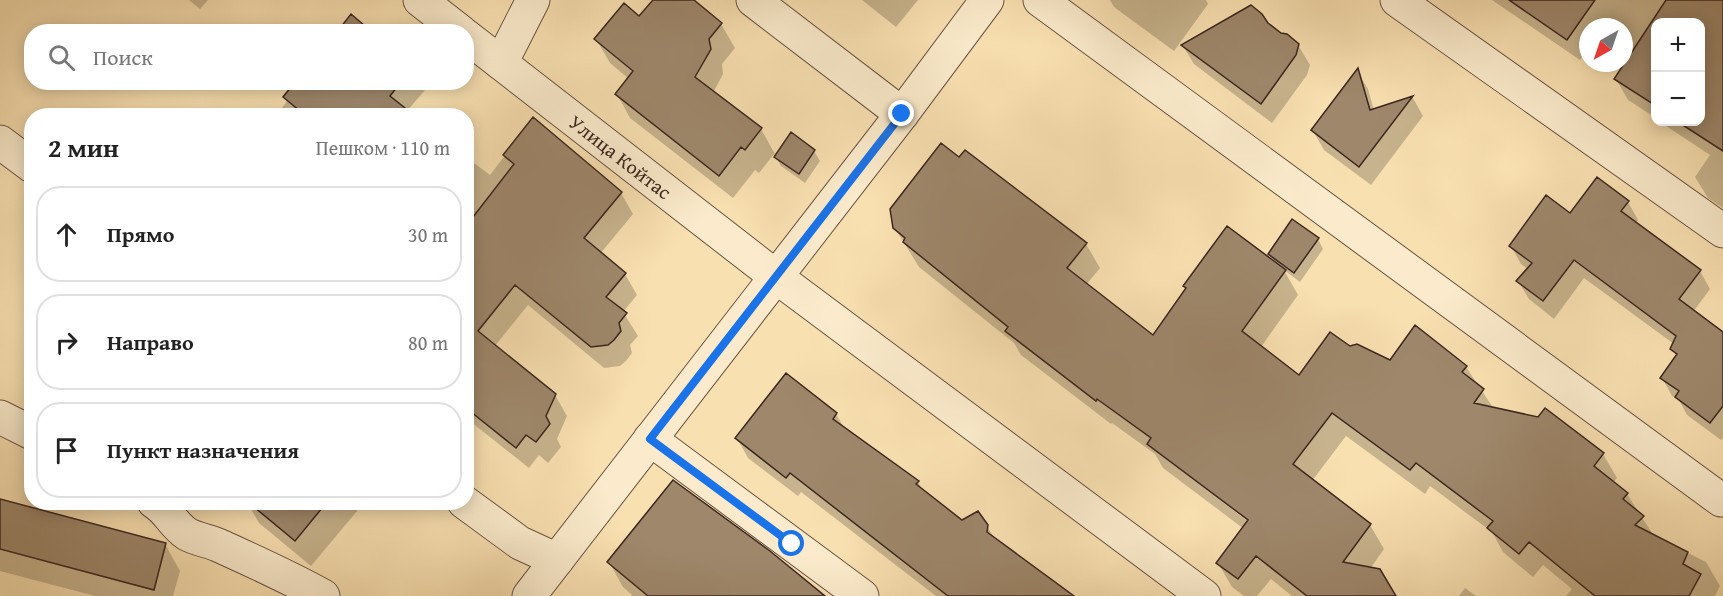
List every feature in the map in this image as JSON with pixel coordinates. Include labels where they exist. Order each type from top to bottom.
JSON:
[{"type":"street","points":[[420,0],[451,24]]},
{"type":"street","points":[[501,63],[533,0]]},
{"type":"street","points":[[753,0],[902,114]]},
{"type":"street","points":[[529,596],[902,114],[987,0]]},
{"type":"street","points":[[1040,0],[1721,500]]},
{"type":"street","points":[[1397,0],[1723,231]]},
{"type":"street","name":"Улица Койтас","points":[[474,42],[775,276],[1204,596]]},
{"type":"street","points":[[0,142],[24,160]]},
{"type":"street","points":[[0,417],[24,429]]},
{"type":"street","points":[[650,439],[862,596]]},
{"type":"street","points":[[474,509],[520,543],[557,561]]},
{"type":"street","points":[[165,510],[173,522],[188,534],[227,549],[323,596]]},
{"type":"building","points":[[653,0],[694,0],[722,23],[709,39],[711,49],[695,77],[762,128],[745,150],[741,147],[719,176],[615,94],[633,71],[594,39],[624,3],[639,16]]},
{"type":"building","points":[[1509,0],[1595,0],[1582,18],[1579,18],[1579,23],[1567,40]]},
{"type":"building","points":[[1666,0],[1723,0],[1723,151],[1684,126],[1705,126],[1705,18],[1654,18]]},
{"type":"building","points":[[1251,5],[1262,14],[1268,23],[1299,44],[1296,55],[1261,104],[1181,45]]},
{"type":"building","points":[[351,14],[363,24],[343,24]]},
{"type":"building","points":[[1651,23],[1651,103],[1614,79],[1619,72],[1633,72],[1633,50]]},
{"type":"building","points":[[1358,68],[1370,110],[1413,96],[1359,167],[1311,130]]},
{"type":"building","points":[[289,90],[395,90],[390,96],[405,108],[296,108],[283,97]]},
{"type":"building","points":[[533,117],[622,192],[584,238],[626,273],[606,297],[627,313],[619,323],[621,331],[608,345],[591,347],[515,285],[478,331],[556,394],[546,416],[550,424],[536,442],[526,435],[516,448],[474,414],[474,216],[514,164],[503,155]]},
{"type":"building","points":[[791,132],[815,150],[799,174],[774,157]]},
{"type":"building","points":[[941,143],[959,157],[965,150],[1087,243],[1067,268],[1153,335],[1186,288],[1183,286],[1227,226],[1286,270],[1242,331],[1299,375],[1330,332],[1350,346],[1357,344],[1390,360],[1415,325],[1467,366],[1462,372],[1484,389],[1474,403],[1538,417],[1545,408],[1604,453],[1594,466],[1628,493],[1623,499],[1644,516],[1635,525],[1688,552],[1683,564],[1701,574],[1689,596],[1595,596],[1529,542],[1519,554],[1487,528],[1493,521],[1416,463],[1410,470],[1332,413],[1293,464],[1371,524],[1343,562],[1380,569],[1396,596],[1307,596],[1256,556],[1238,579],[1216,563],[1248,520],[1147,444],[1151,438],[1097,399],[1096,401],[1005,331],[1008,327],[903,242],[905,238],[893,228],[890,209]]},
{"type":"building","points":[[1597,177],[1629,201],[1621,211],[1701,270],[1679,299],[1723,332],[1723,406],[1710,423],[1675,397],[1679,391],[1660,378],[1677,354],[1670,349],[1676,336],[1574,260],[1543,301],[1516,281],[1532,263],[1509,246],[1546,195],[1570,213]]},
{"type":"building","points":[[1292,219],[1319,238],[1294,273],[1268,254]]},
{"type":"building","points":[[786,373],[837,413],[833,419],[919,481],[916,484],[962,520],[978,511],[988,525],[987,532],[1074,596],[948,596],[790,473],[786,478],[735,438]]},
{"type":"building","points":[[673,480],[770,551],[825,596],[648,596],[607,562]]},
{"type":"building","points":[[0,499],[24,505],[24,510],[42,510],[166,543],[154,590],[0,549]]},
{"type":"building","points":[[258,510],[320,510],[295,541]]},
{"type":"route","points":[[792,544],[650,439],[902,114]]}]
